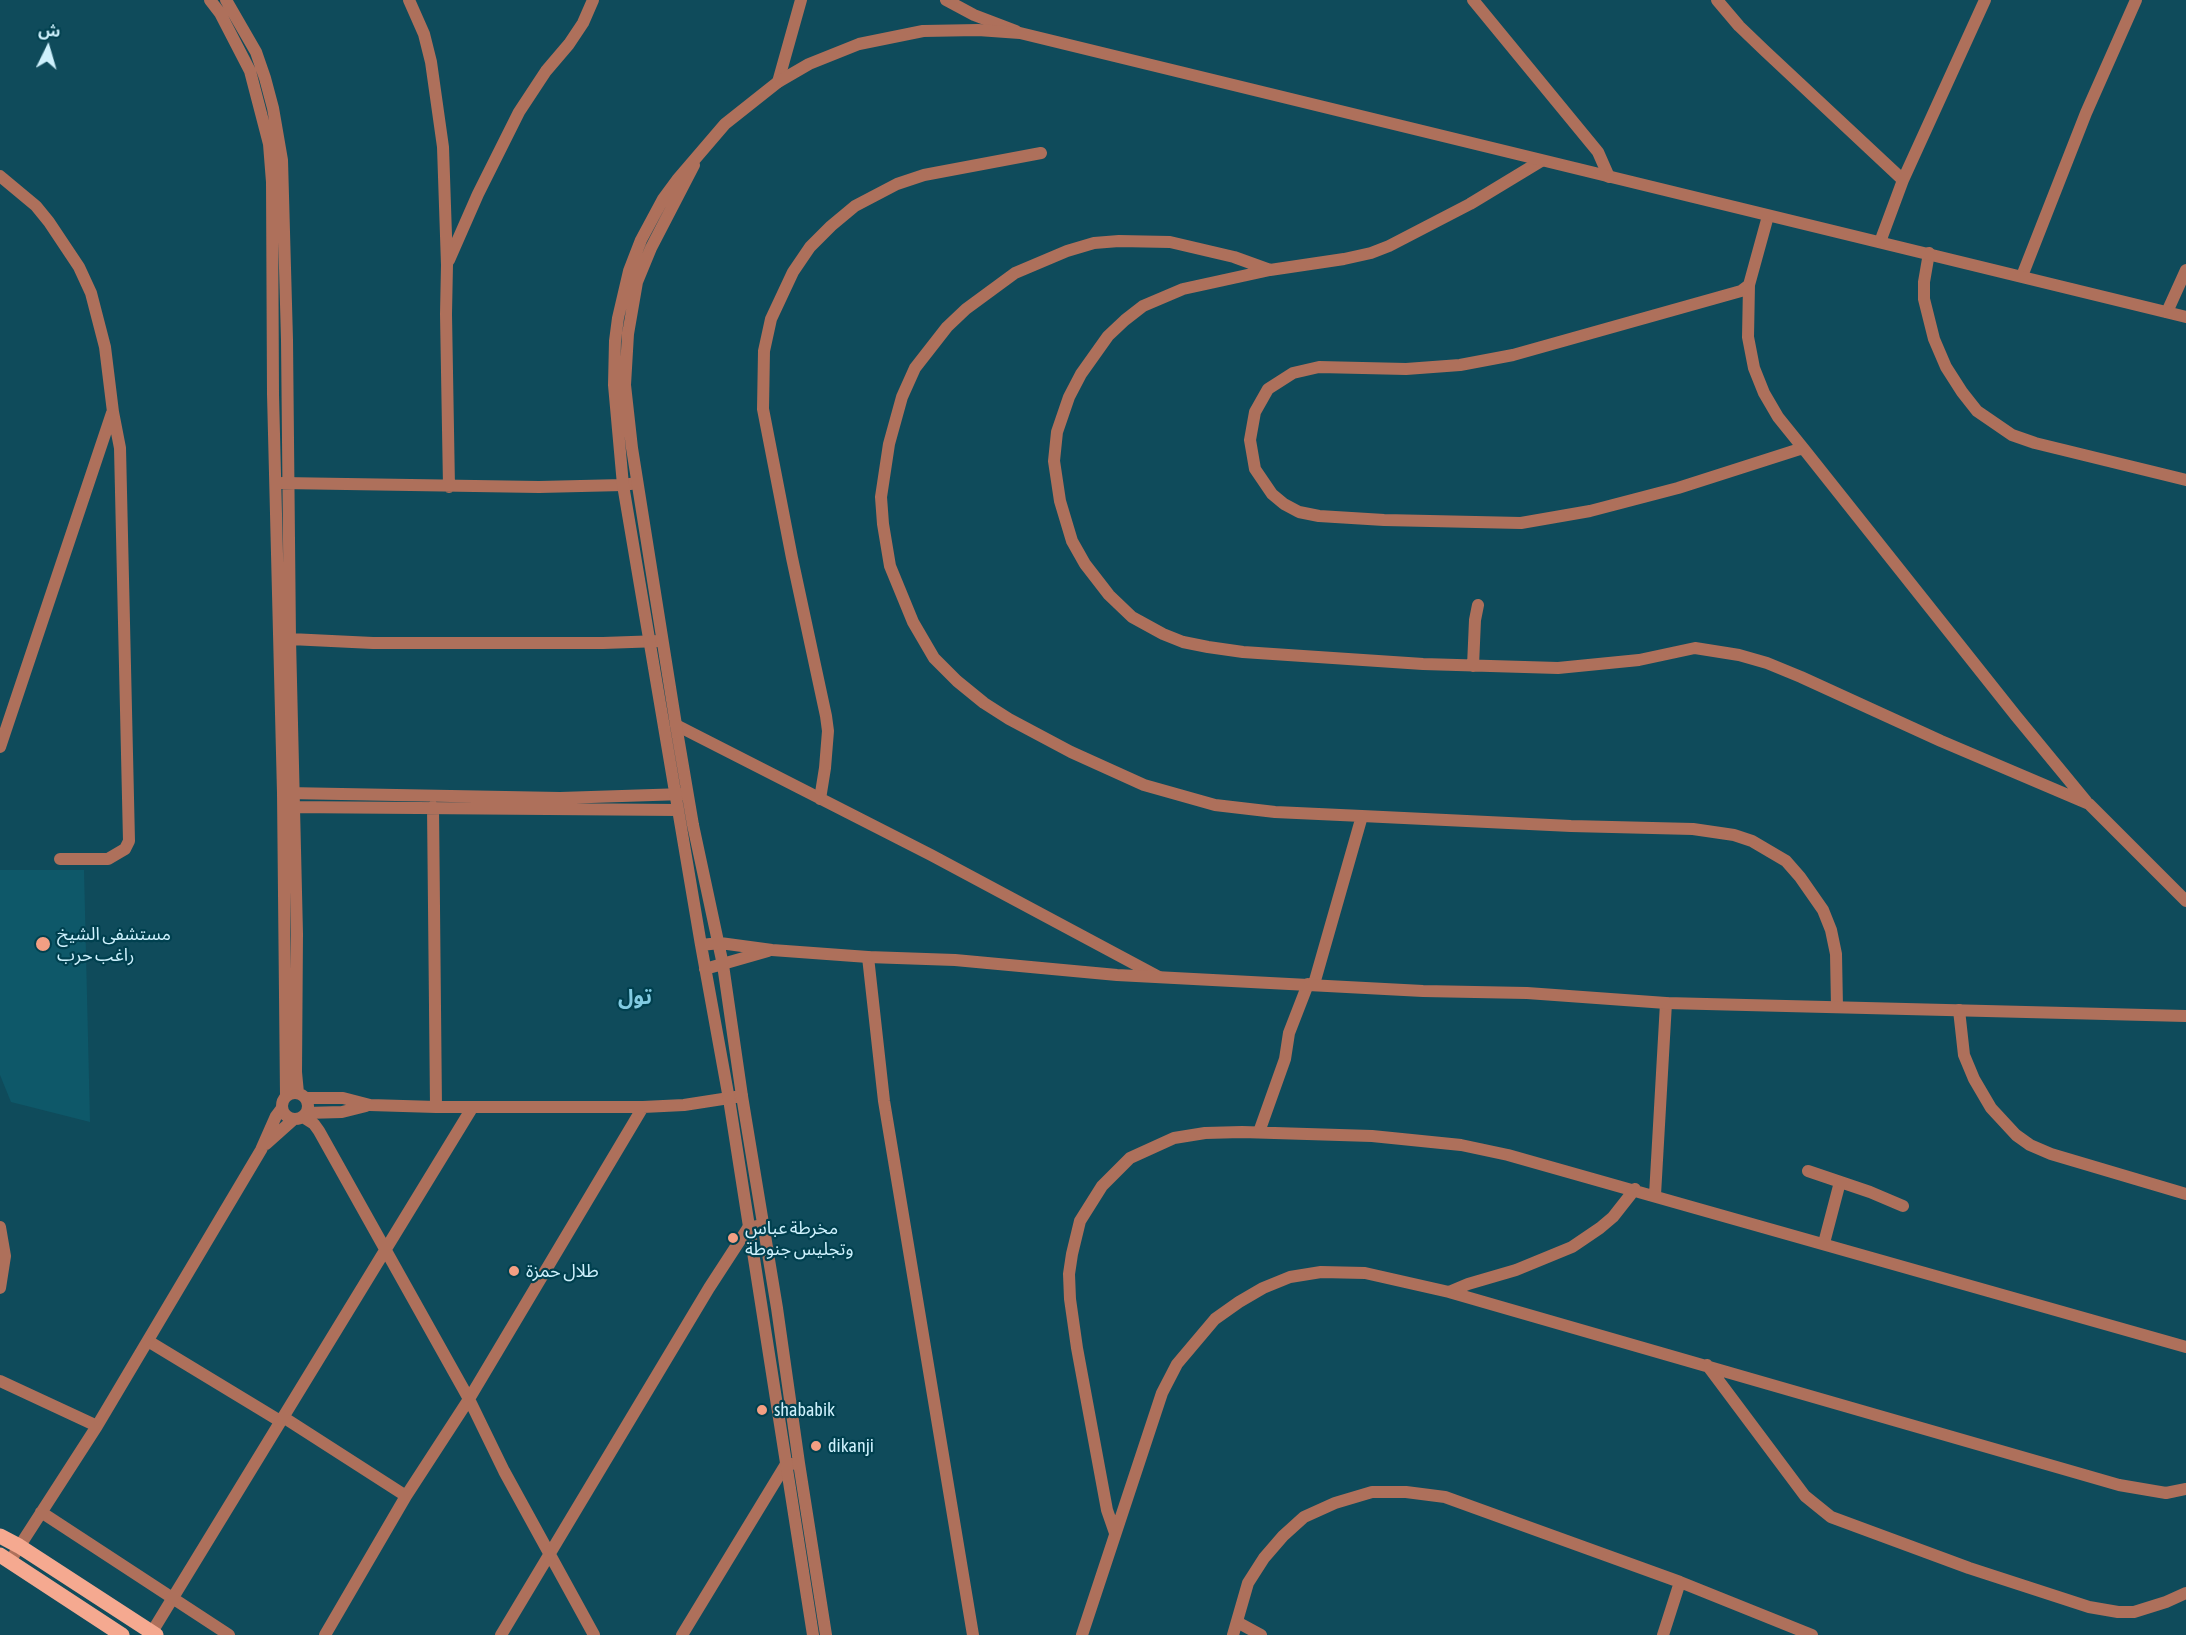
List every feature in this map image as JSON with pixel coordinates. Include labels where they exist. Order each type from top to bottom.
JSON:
[{"type":"main road","points":[[0,1536],[154,1634]]},
{"type":"main road","points":[[5,1558],[122,1635]]},
{"type":"street","points":[[210,0],[220,13],[250,71],[269,144],[273,229],[273,394],[282,483],[290,639],[288,793]]},
{"type":"street","points":[[226,0],[256,52],[262,69],[273,108],[282,160],[285,239],[282,483],[293,1099],[286,1116],[342,1112],[370,1105]]},
{"type":"street","points":[[409,0],[424,34],[438,101],[443,147],[447,265],[449,487]]},
{"type":"street","points":[[447,265],[478,194],[519,112],[546,70],[569,44],[583,23],[593,0]]},
{"type":"street","points":[[778,82],[801,0]]},
{"type":"street","points":[[946,0],[974,15],[1020,33],[2186,317]]},
{"type":"street","points":[[1473,0],[1598,152],[1610,177]]},
{"type":"street","points":[[1717,0],[1739,26],[1903,180]]},
{"type":"street","points":[[1880,242],[1903,180],[1985,0]]},
{"type":"street","points":[[2022,276],[2086,113],[2136,0]]},
{"type":"street","points":[[826,1635],[748,1228],[729,1099],[700,945],[678,810],[681,794],[676,725],[623,485],[614,385],[615,341],[622,297],[635,254],[649,225],[677,180],[732,117],[778,82],[832,54],[859,44],[892,36],[945,30],[1020,33]]},
{"type":"street","points":[[820,799],[828,731],[826,716],[778,493],[763,409],[764,351],[771,320],[789,279],[810,247],[831,225],[855,206],[874,195],[924,175],[1041,153]]},
{"type":"street","points":[[698,156],[651,248],[637,282],[631,309],[625,385],[656,642],[681,794],[720,943],[742,1096],[779,1318],[792,1463],[813,1635]]},
{"type":"street","points":[[1541,161],[1470,204],[1371,253],[1270,270],[1183,289],[1143,306],[1125,320],[1095,354],[1069,398],[1057,432],[1054,450],[1055,476],[1072,541],[1101,585],[1120,608],[1146,626],[1183,642],[1253,652],[1473,666],[1558,668],[1639,660],[1695,648],[1739,655],[1767,663],[2089,804]]},
{"type":"street","points":[[0,176],[36,206],[64,242],[79,267],[98,316],[105,347],[120,448],[129,841],[125,849],[108,859],[60,859]]},
{"type":"street","points":[[1768,216],[1749,285],[1748,337],[1754,368],[1764,393],[1778,417],[1993,688],[2089,804],[2186,901]]},
{"type":"street","points":[[1270,270],[1234,257],[1170,242],[1119,240],[1094,243],[1067,251],[1015,273],[966,309],[931,346],[915,368],[902,397],[889,444],[882,484],[883,524],[890,566],[913,622],[934,658],[975,696],[1009,719],[1113,773],[1170,794],[1230,807],[1529,825],[1693,830],[1734,835],[1752,841],[1786,861],[1823,910],[1831,930],[1836,954],[1837,1006]]},
{"type":"street","points":[[1929,253],[1924,282],[1924,299],[1934,339],[1946,367],[1977,411],[2012,435],[2035,443],[2186,480]]},
{"type":"street","points":[[2167,312],[2186,270]]},
{"type":"street","points":[[1749,285],[1741,291],[1513,355],[1460,365],[1406,369],[1319,367],[1293,373],[1268,389],[1255,412],[1250,440],[1255,469],[1272,494],[1299,512],[1319,516],[1384,520],[1521,523],[1590,511],[1678,488],[1803,448]]},
{"type":"street","points":[[0,747],[113,412]]},
{"type":"street","points":[[282,483],[449,487],[638,483]]},
{"type":"street","points":[[1473,666],[1478,605]]},
{"type":"street","points":[[290,639],[373,643],[656,642]]},
{"type":"street","points":[[676,725],[931,855],[1159,977]]},
{"type":"street","points":[[288,793],[478,802],[681,794]]},
{"type":"street","points":[[289,807],[433,807],[478,802]]},
{"type":"street","points":[[509,802],[678,810]]},
{"type":"street","points":[[433,807],[436,1107]]},
{"type":"street","points":[[1259,1132],[1286,1059],[1289,1033],[1311,984],[1362,816]]},
{"type":"street","points":[[700,945],[720,943],[772,950],[955,960],[1159,977],[1423,991],[1527,993],[1666,1003],[2186,1016]]},
{"type":"street","points":[[705,969],[772,950]]},
{"type":"street","points":[[868,957],[884,1101],[973,1635]]},
{"type":"street","points":[[1655,1195],[1666,1003]]},
{"type":"street","points":[[1959,1010],[1964,1055],[1974,1078],[1991,1108],[2016,1135],[2052,1155],[2186,1194]]},
{"type":"street","points":[[5,1558],[19,1546],[98,1426],[261,1149],[276,1116],[293,1099],[343,1098],[370,1105],[472,1108],[643,1107],[684,1105],[742,1096]]},
{"type":"street","points":[[261,1149],[301,1116],[308,1105],[293,1099]]},
{"type":"street","points":[[325,1635],[406,1496],[469,1399],[643,1107]]},
{"type":"street","points":[[154,1634],[172,1598],[472,1108]]},
{"type":"street","points":[[301,1116],[314,1124],[319,1131],[469,1399],[504,1471],[594,1635]]},
{"type":"street","points":[[1114,1533],[1107,1510],[1077,1348],[1070,1299],[1069,1274],[1072,1254],[1080,1221],[1101,1186],[1130,1158],[1174,1138],[1205,1133],[1259,1132],[1372,1136],[1461,1145],[1508,1155],[1655,1195],[2186,1347]]},
{"type":"street","points":[[1808,1171],[1903,1206]]},
{"type":"street","points":[[1824,1243],[1840,1182]]},
{"type":"street","points":[[1449,1292],[1516,1270],[1572,1248],[1587,1239],[1606,1222],[1635,1190]]},
{"type":"street","points":[[501,1635],[551,1555],[664,1362],[748,1228],[763,1225]]},
{"type":"street","points":[[0,1288],[5,1256],[1,1231]]},
{"type":"street","points":[[1082,1635],[1114,1533],[1169,1377],[1193,1343],[1215,1319],[1263,1288],[1290,1277],[1321,1272],[1365,1273],[1449,1292],[2119,1485],[2166,1493],[2186,1489]]},
{"type":"street","points":[[765,1320],[779,1318]]},
{"type":"street","points":[[148,1341],[406,1496]]},
{"type":"street","points":[[1707,1365],[1805,1496],[1831,1517],[1979,1572],[2089,1607],[2134,1612],[2186,1593]]},
{"type":"street","points":[[0,1381],[98,1426]]},
{"type":"street","points":[[682,1635],[792,1463]]},
{"type":"street","points":[[1233,1635],[1248,1583],[1264,1558],[1283,1536],[1304,1517],[1335,1503],[1372,1492],[1406,1492],[1445,1497],[1680,1582],[1812,1635]]},
{"type":"street","points":[[41,1512],[229,1635]]},
{"type":"street","points":[[1663,1635],[1680,1582]]},
{"type":"street","points":[[1237,1622],[1261,1635]]},
{"type":"shaded area","name":"مستشفى الشيخ راغب حرب","points":[[0,870],[84,870],[90,1122],[11,1102],[0,1075]]},
{"type":"place","name":"مستشفى الشيخ راغب حرب","points":[[43,944]]},
{"type":"place","name":"مخرطة عباس وتجليس جنوطة","points":[[733,1238]]},
{"type":"place","name":"طلال حمزة","points":[[514,1271]]},
{"type":"place","name":"shababik","points":[[762,1410]]},
{"type":"place","name":"dikanji","points":[[816,1446]]},
{"type":"district","name":"تول","points":[[635,997]]}]
